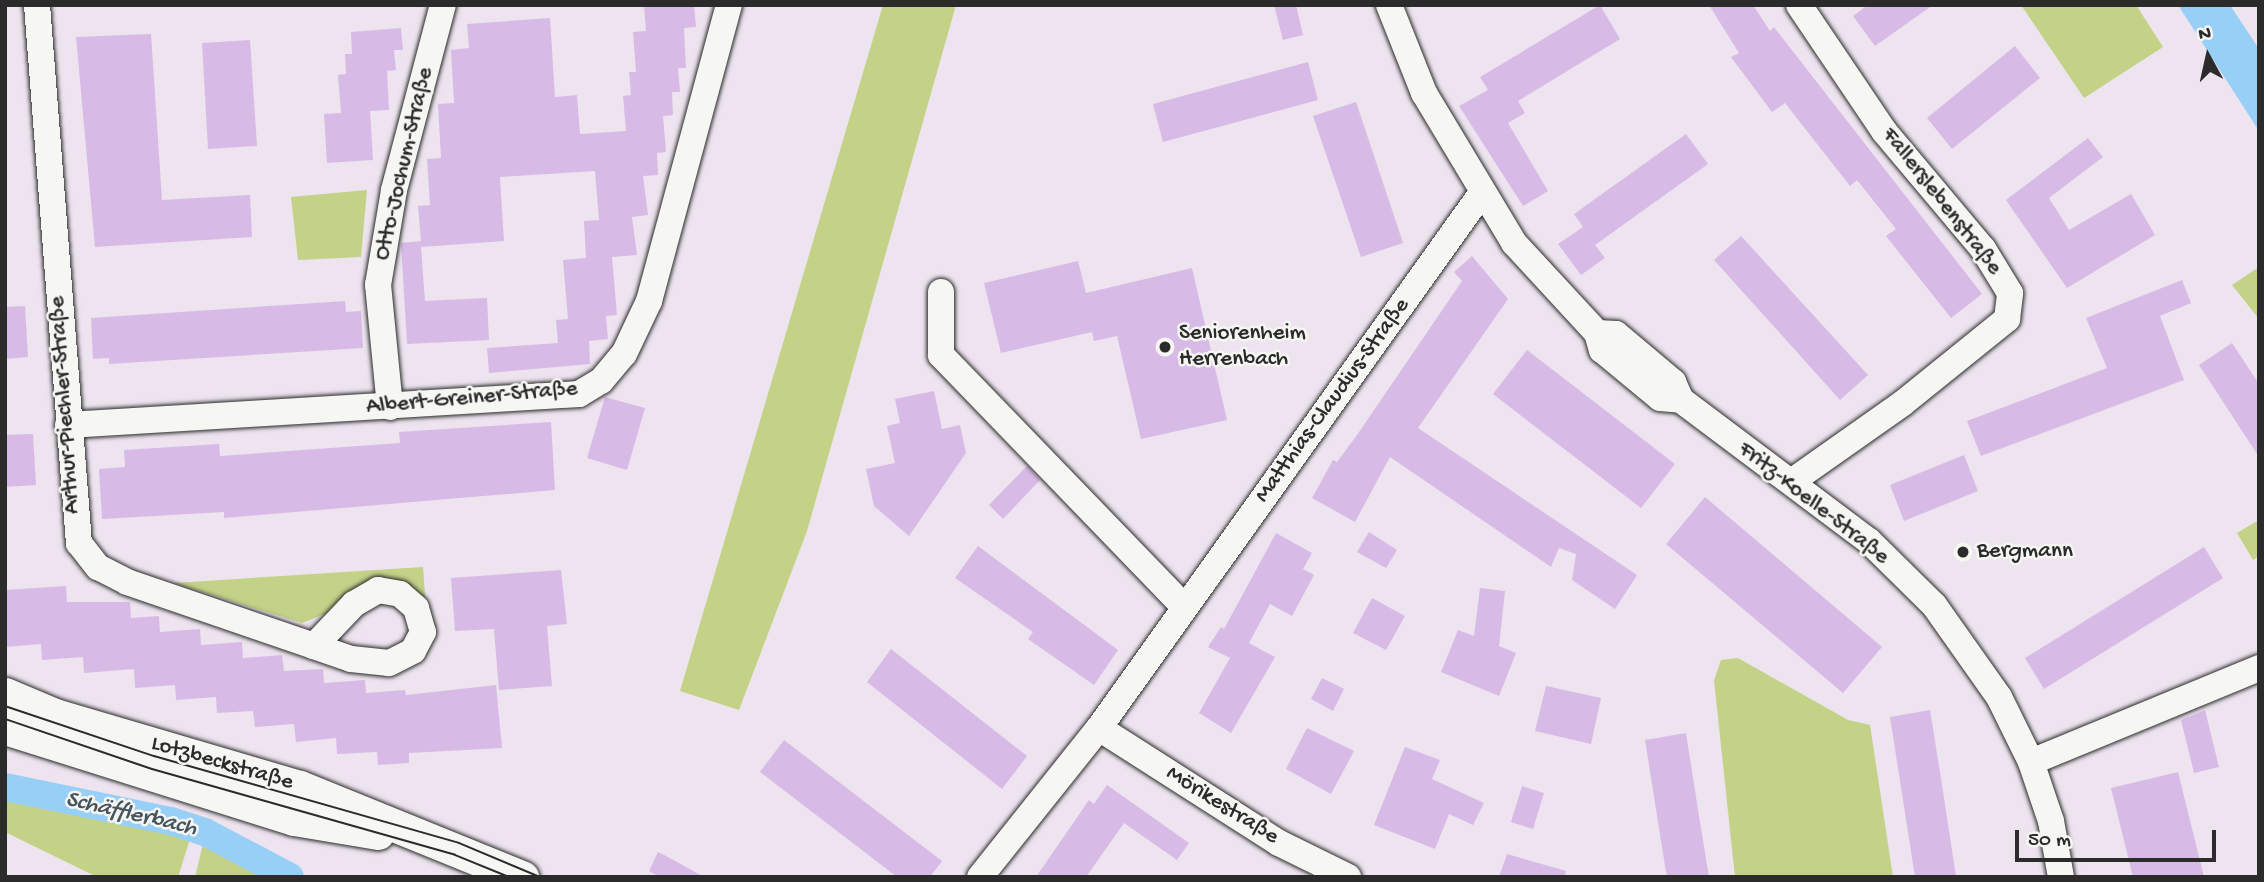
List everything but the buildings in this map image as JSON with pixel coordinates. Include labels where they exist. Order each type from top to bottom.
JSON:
[{"type":"street","name":"Arthur-Piechler-Straße","points":[[37,5],[79,543],[98,567],[127,582],[314,646]]},
{"type":"street","name":"Otto-Jochum-Straße","points":[[390,407],[379,285],[394,190],[443,5]]},
{"type":"street","name":"Albert-Greiner-Straße","points":[[68,425],[579,394],[601,382],[624,354],[649,301],[729,5]]},
{"type":"street","name":"Fritz-Koelle-Straße","points":[[1389,5],[1424,93],[1481,194],[1514,243],[1597,333],[1616,334],[1673,382],[1682,400],[1869,541],[1934,605],[1999,696],[2031,762],[2051,821],[2061,877]]},
{"type":"street","name":"Fallerslebenstraße","points":[[1791,482],[1903,403],[2007,320],[2010,293],[1983,249],[1884,131],[1799,5]]},
{"type":"street","name":"Matthias-Claudius-Straße","points":[[980,877],[1099,728],[1481,194]]},
{"type":"street","points":[[941,292],[942,355],[1184,607]]},
{"type":"street","points":[[2031,762],[2259,668]]},
{"type":"street","name":"Lotzbeckstraße","points":[[5,694],[55,715],[300,787],[522,877]]},
{"type":"street","name":"Lotzbeckstraße","points":[[5,728],[294,819],[435,842]]},
{"type":"street","name":"Mörikestraße","points":[[1099,728],[1279,843],[1348,877]]},
{"type":"green space","points":[[883,5],[956,5],[807,531],[739,710],[680,691]]},
{"type":"green space","points":[[2021,5],[2136,5],[2163,47],[2084,98]]},
{"type":"green space","points":[[367,190],[361,257],[298,260],[291,197]]},
{"type":"green space","points":[[2259,267],[2259,319],[2232,285]]},
{"type":"green space","points":[[2259,520],[2259,556],[2253,560],[2237,533]]},
{"type":"green space","points":[[423,567],[426,609],[399,585],[302,623],[174,583]]},
{"type":"green space","points":[[1738,658],[1848,720],[1870,725],[1893,877],[1735,877],[1714,680],[1721,660]]},
{"type":"green space","points":[[5,795],[190,839],[178,877],[97,877],[5,832]]},
{"type":"green space","points":[[203,844],[259,872],[256,877],[195,877]]},
{"type":"water","points":[[2178,5],[2230,5],[2259,49],[2259,131]]},
{"type":"waterway","name":"Schäfflerbach","points":[[5,787],[171,821],[205,832],[290,877]]},
{"type":"tram line","points":[[5,706],[154,756],[459,843],[540,877]]},
{"type":"tram line","points":[[5,719],[152,769],[455,855],[509,877]]},
{"type":"place","name":"Seniorenheim Herrenbach","points":[[1165,347]]},
{"type":"place","name":"Bergmann","points":[[1963,552]]}]
